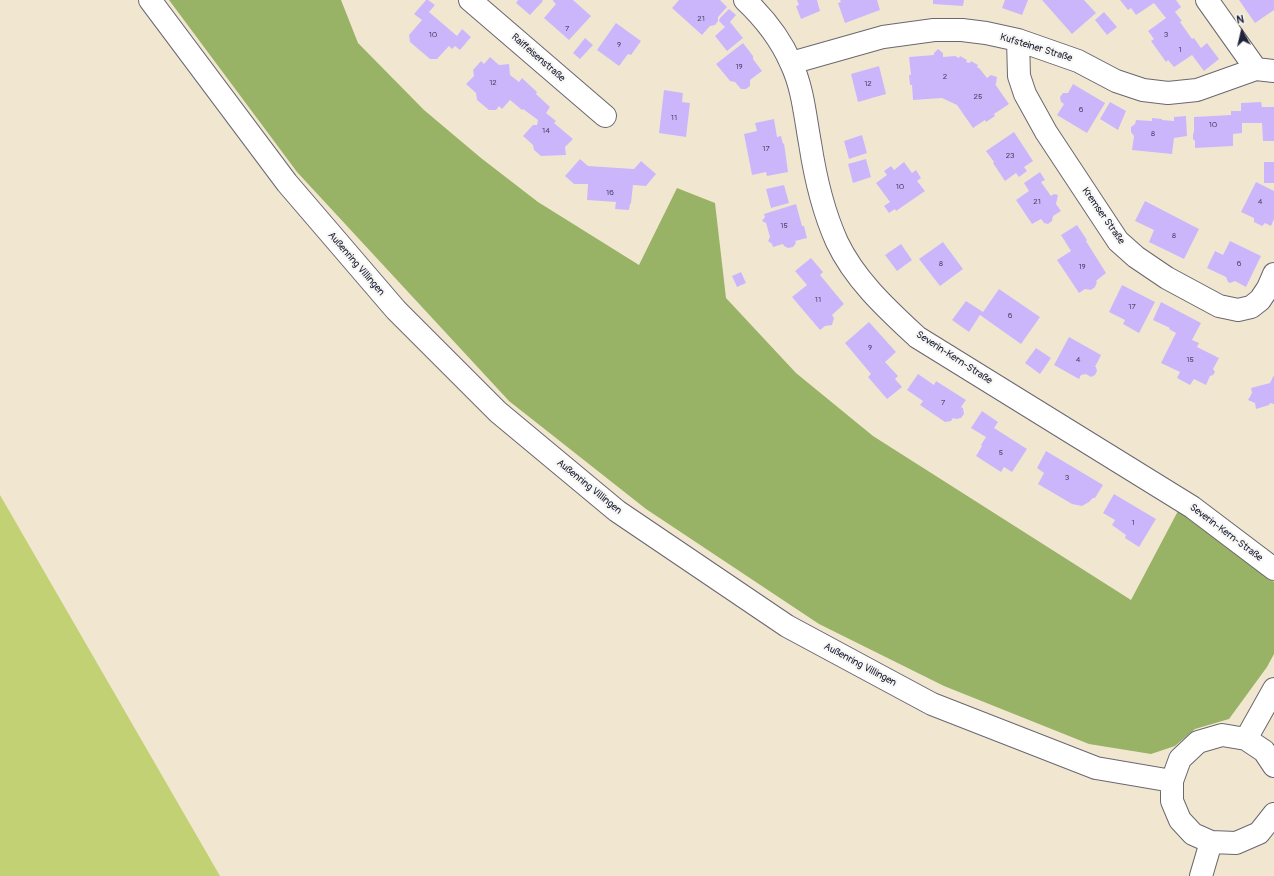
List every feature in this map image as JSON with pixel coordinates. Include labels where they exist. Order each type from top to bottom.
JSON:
[{"type":"street","name":"Außenring Villingen","points":[[150,0],[287,183],[396,310],[498,412],[617,511],[787,626],[932,704],[1096,768],[1172,781]]},
{"type":"street","name":"Raiffeisenstraße","points":[[470,0],[605,116]]},
{"type":"street","name":"Severin-Kern-Straße","points":[[745,0],[772,31],[791,63],[802,95],[814,166],[826,212],[838,242],[853,270],[882,304],[917,337],[1192,507],[1274,569]]},
{"type":"street","points":[[1206,0],[1265,70]]},
{"type":"street","name":"Kufsteiner Straße","points":[[791,63],[884,37],[934,30],[962,30],[1018,40],[1078,61],[1116,80],[1143,90],[1168,93],[1197,90],[1265,70]]},
{"type":"street","name":"Kremser Straße","points":[[1018,40],[1019,76],[1025,94],[1046,132],[1118,241],[1136,257],[1167,278],[1219,306],[1238,310],[1251,306],[1260,300],[1268,288],[1274,274]]},
{"type":"street","points":[[1246,739],[1274,689]]},
{"type":"street","points":[[1274,766],[1264,751],[1246,739],[1222,735],[1198,742],[1180,759],[1172,781],[1172,801],[1180,820],[1193,834],[1211,842],[1236,843],[1253,836],[1258,833],[1274,814]]},
{"type":"street","points":[[1201,876],[1211,842]]},
{"type":"green space","points":[[169,0],[341,0],[358,43],[424,110],[481,158],[538,202],[639,265],[677,188],[715,203],[726,298],[796,373],[873,436],[1131,600],[1178,511],[1274,582],[1274,654],[1267,667],[1229,719],[1195,729],[1175,746],[1151,754],[1089,744],[944,686],[819,624],[646,509],[509,401],[297,172]]},
{"type":"green space","points":[[0,495],[220,876],[0,876]]},
{"type":"building","points":[[426,0],[435,5],[429,12],[457,36],[462,29],[471,37],[460,50],[455,46],[452,49],[449,46],[437,59],[430,59],[410,42],[409,35],[422,20],[414,14]]},
{"type":"building","points":[[518,0],[543,1],[530,15],[516,3]]},
{"type":"building","points":[[553,0],[573,0],[591,16],[569,40],[544,18],[556,4]]},
{"type":"building","points":[[679,0],[720,0],[727,7],[718,17],[718,21],[715,25],[710,26],[702,35],[672,8]]},
{"type":"building","points":[[797,0],[817,0],[820,11],[801,19],[796,6],[799,5]]},
{"type":"building","points":[[840,0],[877,0],[880,10],[845,23],[838,3],[841,2]]},
{"type":"building","points":[[933,0],[964,0],[963,6],[933,4]]},
{"type":"building","points":[[1005,0],[1028,0],[1022,15],[1002,8]]},
{"type":"building","points":[[1042,0],[1084,0],[1096,13],[1072,34]]},
{"type":"building","points":[[1120,0],[1176,0],[1181,7],[1175,12],[1192,39],[1194,38],[1201,48],[1207,43],[1219,59],[1204,71],[1192,55],[1174,67],[1168,60],[1166,62],[1151,41],[1154,39],[1148,31],[1166,18],[1154,3],[1136,15],[1131,8],[1128,10]]},
{"type":"building","points":[[1239,0],[1274,0],[1274,10],[1255,23]]},
{"type":"building","points":[[729,9],[736,15],[730,22],[743,38],[727,51],[715,36],[725,27],[719,21]]},
{"type":"building","points":[[1104,12],[1117,27],[1107,35],[1095,20]]},
{"type":"building","points":[[616,23],[641,41],[631,55],[628,54],[619,66],[597,50]]},
{"type":"building","points":[[585,38],[593,45],[580,59],[573,53]]},
{"type":"building","points":[[743,43],[762,71],[750,80],[750,86],[746,89],[741,89],[735,82],[730,81],[716,64]]},
{"type":"building","points":[[938,49],[943,53],[943,57],[955,56],[959,58],[960,56],[967,60],[966,62],[970,63],[971,61],[978,65],[977,67],[987,78],[991,75],[997,77],[995,84],[1009,104],[994,114],[995,116],[986,122],[985,120],[973,128],[957,105],[942,98],[913,100],[912,85],[910,85],[909,75],[911,75],[909,57],[934,55]]},
{"type":"building","points":[[490,57],[499,65],[509,64],[510,75],[519,82],[522,78],[550,107],[546,113],[556,121],[554,123],[573,139],[565,147],[566,155],[541,156],[534,150],[533,145],[523,136],[533,125],[537,125],[538,120],[510,100],[502,109],[499,106],[496,110],[489,110],[477,100],[476,93],[466,84],[474,76],[473,70],[481,61],[484,64]]},
{"type":"building","points":[[879,66],[886,94],[858,102],[851,74]]},
{"type":"building","points":[[1073,84],[1105,103],[1087,133],[1057,115],[1064,104],[1061,102],[1060,97],[1063,93],[1068,93]]},
{"type":"building","points":[[664,90],[683,93],[682,102],[690,103],[686,137],[659,133]]},
{"type":"building","points":[[1110,102],[1126,111],[1118,130],[1100,119]]},
{"type":"building","points":[[1261,102],[1262,107],[1274,107],[1274,141],[1263,141],[1262,123],[1242,123],[1242,133],[1233,134],[1233,146],[1195,148],[1195,141],[1193,139],[1194,117],[1231,115],[1231,111],[1241,111],[1241,103]]},
{"type":"building","points":[[1186,116],[1187,136],[1174,138],[1172,154],[1132,150],[1134,136],[1131,132],[1131,127],[1135,124],[1136,120],[1152,121],[1152,118],[1174,121],[1174,117]]},
{"type":"building","points":[[774,119],[777,137],[781,136],[783,144],[784,143],[788,172],[767,176],[766,172],[752,175],[744,134],[757,131],[755,123]]},
{"type":"building","points":[[1014,132],[1033,161],[1024,167],[1027,171],[1019,177],[1016,173],[1005,181],[986,151]]},
{"type":"building","points":[[862,135],[867,153],[849,159],[844,141]]},
{"type":"building","points":[[580,159],[588,166],[634,169],[641,161],[656,174],[646,186],[633,185],[629,210],[615,209],[616,202],[587,200],[588,184],[574,184],[565,176]]},
{"type":"building","points":[[866,159],[871,177],[853,183],[848,164]]},
{"type":"building","points":[[904,162],[912,173],[916,170],[921,178],[917,181],[925,191],[896,211],[895,209],[889,213],[884,206],[890,202],[876,183],[887,175],[884,171],[891,166],[894,170]]},
{"type":"building","points":[[1264,162],[1274,162],[1274,183],[1264,183]]},
{"type":"building","points":[[1040,172],[1045,180],[1041,182],[1051,196],[1054,194],[1058,195],[1056,204],[1061,211],[1053,216],[1052,221],[1048,224],[1044,223],[1041,219],[1032,224],[1016,200],[1029,191],[1024,183]]},
{"type":"building","points":[[1256,182],[1274,191],[1274,219],[1271,226],[1265,223],[1262,226],[1254,222],[1254,218],[1241,212]]},
{"type":"building","points":[[784,185],[789,203],[771,208],[766,189]]},
{"type":"building","points":[[1145,201],[1199,229],[1184,259],[1149,242],[1154,230],[1135,221]]},
{"type":"building","points":[[796,204],[807,238],[795,241],[796,243],[793,247],[788,248],[783,244],[773,247],[768,241],[770,237],[766,223],[762,221],[765,217],[764,214]]},
{"type":"building","points":[[1077,225],[1106,273],[1096,281],[1095,287],[1091,290],[1085,289],[1079,293],[1057,260],[1071,251],[1061,235]]},
{"type":"building","points":[[1230,241],[1261,256],[1246,287],[1235,281],[1230,283],[1226,277],[1207,268],[1215,251],[1223,255]]},
{"type":"building","points":[[943,242],[963,269],[940,286],[919,259]]},
{"type":"building","points":[[901,244],[912,260],[897,271],[885,255]]},
{"type":"building","points":[[811,258],[823,272],[820,275],[844,304],[832,315],[834,318],[832,325],[825,326],[820,330],[792,297],[807,285],[795,271]]},
{"type":"building","points":[[741,272],[746,283],[737,287],[732,276]]},
{"type":"building","points":[[1122,285],[1155,302],[1139,333],[1123,324],[1125,320],[1109,312]]},
{"type":"building","points":[[999,289],[1040,317],[1021,344],[980,315],[969,332],[952,320],[966,301],[983,312]]},
{"type":"building","points":[[1161,302],[1201,323],[1192,340],[1199,343],[1197,347],[1219,358],[1213,369],[1215,372],[1210,376],[1206,385],[1194,379],[1190,385],[1177,378],[1180,372],[1161,363],[1176,333],[1169,329],[1170,328],[1153,320]]},
{"type":"building","points":[[869,322],[896,352],[885,362],[898,376],[895,379],[902,387],[887,399],[868,377],[871,374],[845,343]]},
{"type":"building","points":[[1069,337],[1101,355],[1095,367],[1097,371],[1095,375],[1091,377],[1086,374],[1081,375],[1079,379],[1054,365]]},
{"type":"building","points":[[1036,348],[1051,358],[1040,374],[1025,363]]},
{"type":"building","points":[[918,374],[934,385],[936,381],[966,400],[961,407],[963,408],[964,414],[961,418],[953,418],[951,421],[945,422],[920,405],[923,401],[907,390]]},
{"type":"building","points":[[1274,375],[1274,404],[1270,403],[1269,405],[1256,409],[1255,403],[1248,400],[1252,393],[1251,388],[1270,383]]},
{"type":"building","points":[[982,411],[998,422],[994,428],[1027,449],[1012,472],[1004,467],[1001,472],[976,456],[986,437],[971,428]]},
{"type":"building","points":[[1046,451],[1103,485],[1095,498],[1082,506],[1072,504],[1038,484],[1044,473],[1037,468]]},
{"type":"building","points":[[1114,494],[1156,519],[1139,547],[1125,538],[1126,535],[1112,525],[1115,520],[1103,513]]}]
